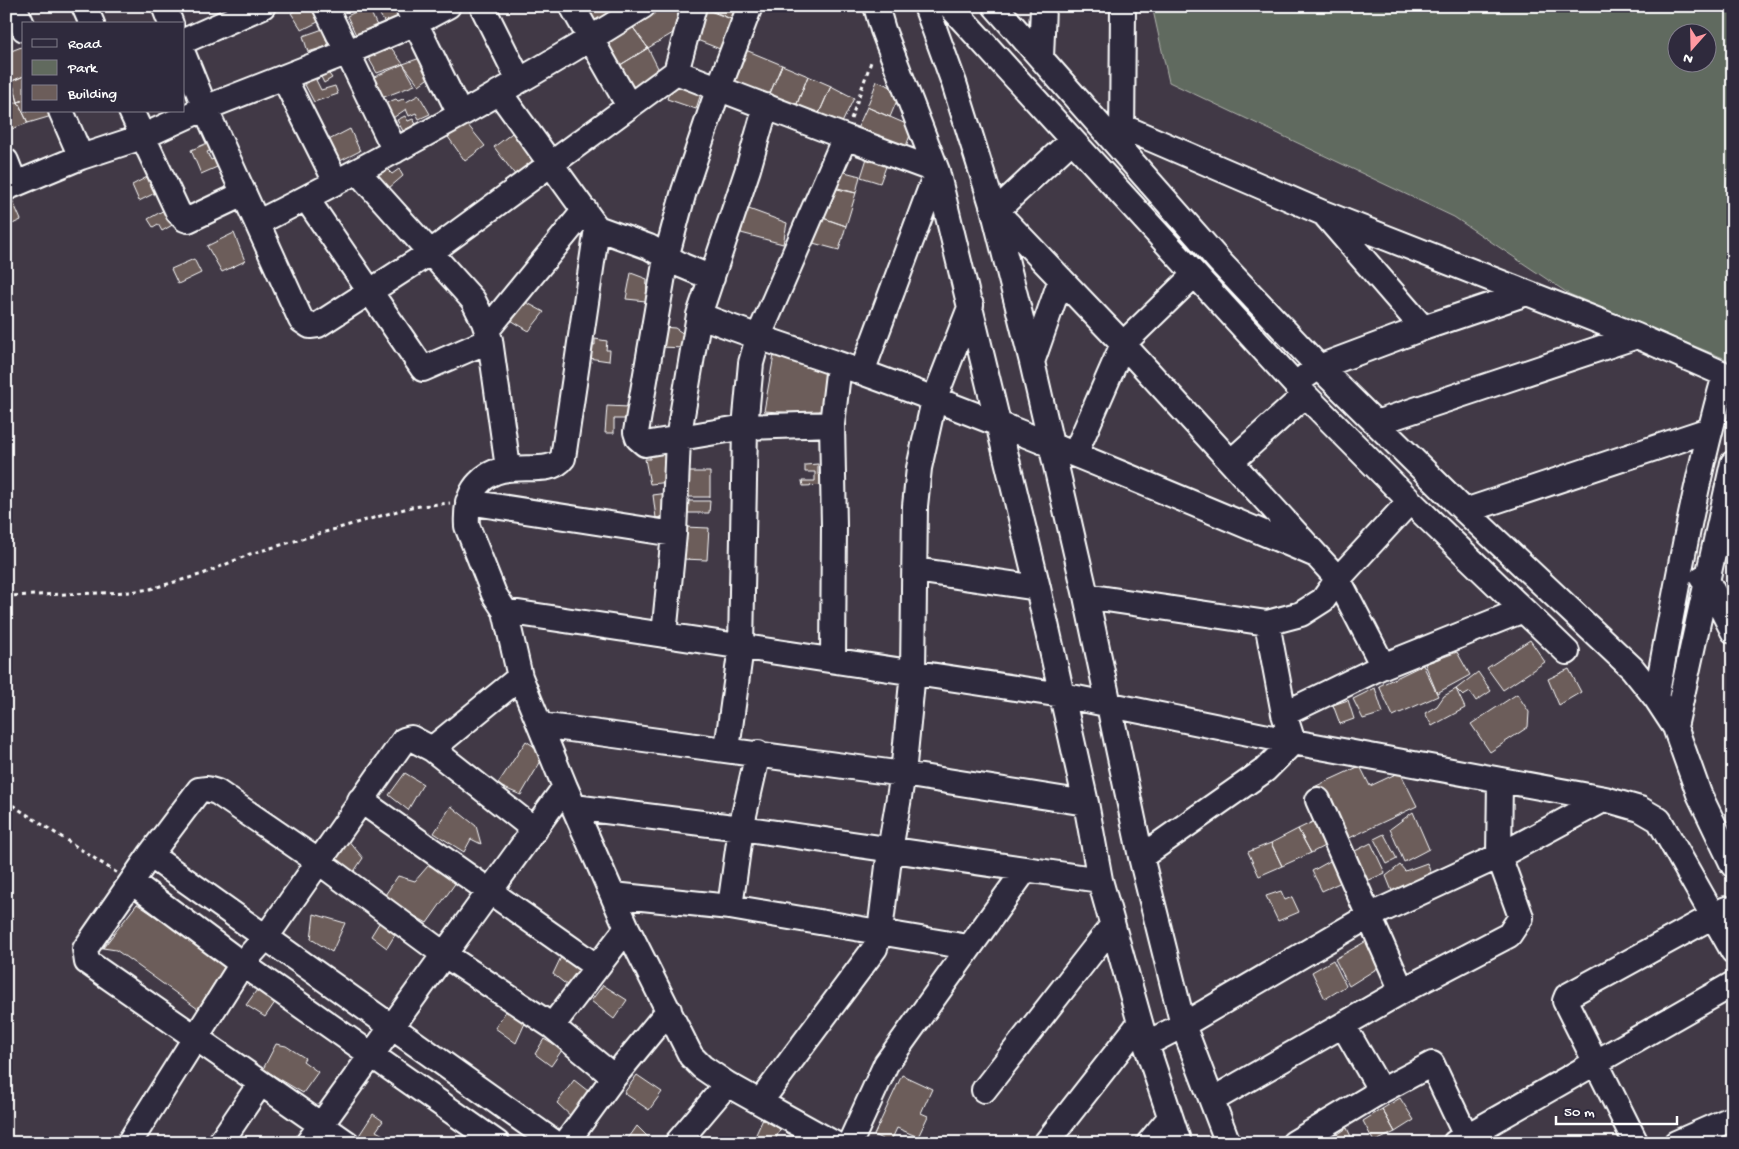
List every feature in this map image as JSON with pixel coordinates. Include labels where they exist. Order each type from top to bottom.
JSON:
[{"type":"street","points":[[14,6],[22,24]]},
{"type":"street","points":[[84,6],[91,22]]},
{"type":"street","points":[[164,6],[170,22]]},
{"type":"street","points":[[185,41],[263,6]]},
{"type":"street","points":[[6,160],[11,186],[81,157],[142,136],[205,108],[348,52],[412,14],[448,6]]},
{"type":"street","points":[[482,6],[509,86],[551,163],[591,219],[649,247],[666,258],[712,278]]},
{"type":"street","points":[[572,6],[629,106]]},
{"type":"street","points":[[257,223],[395,151],[590,40],[643,6]]},
{"type":"street","points":[[185,58],[243,194],[301,320],[310,326],[318,325],[431,252],[676,72],[694,6]]},
{"type":"street","points":[[750,6],[718,90],[684,192],[666,258],[636,432],[638,438],[645,444],[745,427],[832,424]]},
{"type":"street","points":[[876,6],[882,30],[938,171],[1038,588],[1086,803],[1100,880],[1143,1034],[1169,1119],[1179,1143]]},
{"type":"street","points":[[926,6],[954,83],[995,210],[1053,446],[1141,856],[1183,1025],[1228,1143]]},
{"type":"street","points":[[950,6],[1071,141],[1300,390],[1410,501],[1567,652]]},
{"type":"street","points":[[995,6],[1041,58],[1122,137],[1220,262],[1319,368],[1465,511],[1632,668],[1656,698],[1675,728],[1699,794],[1733,865]]},
{"type":"street","points":[[1041,58],[1043,6]]},
{"type":"street","points":[[1122,6],[1122,137]]},
{"type":"street","points":[[330,8],[348,52],[395,151]]},
{"type":"street","points":[[412,14],[460,114]]},
{"type":"street","points":[[676,72],[718,90],[766,106],[938,171]]},
{"type":"street","points":[[284,78],[336,182]]},
{"type":"street","points":[[664,635],[674,534],[678,439],[700,315],[748,169],[766,106]]},
{"type":"street","points":[[61,112],[81,157]]},
{"type":"street","points":[[131,112],[178,212],[184,219],[188,220],[243,194]]},
{"type":"street","points":[[727,749],[741,646],[745,427],[750,363],[758,338],[845,137]]},
{"type":"street","points":[[1122,137],[1324,213],[1637,336],[1729,376],[1709,430],[1656,698]]},
{"type":"street","points":[[995,210],[1071,141]]},
{"type":"street","points":[[357,171],[474,300],[488,335],[508,468]]},
{"type":"street","points":[[862,372],[938,171]]},
{"type":"street","points":[[306,198],[369,292],[424,369],[488,335],[591,219]]},
{"type":"street","points":[[995,210],[1123,344],[1338,579],[1383,666]]},
{"type":"street","points":[[1324,213],[1423,328]]},
{"type":"street","points":[[591,219],[563,458],[559,464],[550,468],[508,468],[491,472],[474,487],[468,502],[467,526],[494,594],[505,611],[520,677],[570,797],[627,928],[691,1056],[702,1067],[727,1084],[833,1143]]},
{"type":"street","points":[[1075,454],[1123,344],[1194,275]]},
{"type":"street","points":[[1032,362],[1061,279]]},
{"type":"street","points":[[1231,462],[1319,368],[1423,328],[1527,293]]},
{"type":"street","points":[[760,1102],[875,948],[880,931],[890,850],[903,774],[913,672],[916,570],[915,506],[919,468],[934,400],[971,305]]},
{"type":"street","points":[[700,315],[758,338],[862,372],[1075,454],[1316,555]]},
{"type":"street","points":[[1376,424],[1637,336]]},
{"type":"street","points":[[833,660],[834,526],[832,424],[839,364]]},
{"type":"street","points":[[1465,511],[1709,430]]},
{"type":"street","points":[[1675,728],[1733,463]]},
{"type":"street","points":[[1086,596],[1267,624],[1309,611],[1323,600],[1338,579],[1410,501]]},
{"type":"street","points":[[468,502],[674,534]]},
{"type":"street","points":[[916,570],[1038,588]]},
{"type":"street","points":[[1680,570],[1707,580],[1733,631]]},
{"type":"street","points":[[1284,714],[1383,666],[1523,610]]},
{"type":"street","points":[[505,611],[1062,695],[1292,742],[1605,798],[1640,809],[1660,820],[1720,913],[1733,951]]},
{"type":"street","points":[[1267,624],[1284,714],[1292,742]]},
{"type":"street","points":[[432,750],[520,677]]},
{"type":"street","points":[[540,725],[758,753],[1086,803]]},
{"type":"street","points":[[129,1143],[242,964],[266,938],[360,800],[404,740],[411,738],[432,750],[535,830]]},
{"type":"street","points":[[1141,856],[1265,770],[1281,756],[1292,742]]},
{"type":"street","points":[[730,907],[741,828],[758,753]]},
{"type":"street","points":[[1212,1100],[1402,991],[1509,935],[1516,928],[1521,917],[1499,856],[1500,780]]},
{"type":"street","points":[[347,1143],[314,1133],[260,1084],[87,962],[85,949],[150,855],[199,790],[207,789],[217,792],[319,862],[445,955],[552,1026],[614,1077]]},
{"type":"street","points":[[570,797],[741,828],[1100,880]]},
{"type":"street","points":[[314,1133],[445,955],[489,890],[535,830],[570,797]]},
{"type":"street","points":[[1046,1143],[1143,1034],[1183,1025],[1369,916],[1499,856],[1605,798]]},
{"type":"street","points":[[360,800],[597,967]]},
{"type":"street","points":[[1318,800],[1402,991]]},
{"type":"street","points":[[150,855],[555,1143]]},
{"type":"street","points":[[850,1143],[886,1064],[1025,870]]},
{"type":"street","points":[[132,882],[242,964],[497,1143]]},
{"type":"street","points":[[612,895],[730,907],[968,947]]},
{"type":"street","points":[[1636,1143],[1566,1008],[1565,1001],[1567,996],[1720,913]]},
{"type":"street","points":[[984,1090],[1112,926]]},
{"type":"street","points":[[552,1026],[627,928]]},
{"type":"street","points":[[1294,1143],[1381,1091],[1432,1064],[1461,1140],[1595,1061],[1733,984]]},
{"type":"street","points":[[566,1143],[614,1077],[669,1010]]},
{"type":"street","points":[[1343,1025],[1381,1091]]},
{"type":"street","points":[[220,1143],[260,1084]]},
{"type":"street","points":[[689,1139],[727,1084]]},
{"type":"street","points":[[1676,1143],[1733,1118]]},
{"type":"street","points":[[1149,1143],[1169,1119]]},
{"type":"path","points":[[845,137],[882,30]]},
{"type":"path","points":[[6,596],[130,592],[150,589],[203,574],[250,554],[411,507],[468,502]]},
{"type":"path","points":[[6,801],[132,882]]},
{"type":"green space","points":[[1152,6],[1733,6],[1733,362],[1569,294],[1454,217],[1169,82]]},
{"type":"building","points":[[301,6],[313,6],[322,20],[302,30],[291,13]]},
{"type":"building","points":[[368,6],[378,28],[357,37],[347,16]]},
{"type":"building","points":[[375,6],[398,6],[403,15],[386,25]]},
{"type":"building","points":[[580,6],[623,6],[595,26]]},
{"type":"building","points":[[657,6],[680,6],[673,33],[648,48],[629,22]]},
{"type":"building","points":[[702,6],[736,6],[731,19]]},
{"type":"building","points":[[702,8],[731,19],[725,51],[697,40]]},
{"type":"building","points":[[629,22],[648,48],[617,67],[601,38]]},
{"type":"building","points":[[323,29],[328,46],[308,52],[303,36]]},
{"type":"building","points":[[387,42],[403,64],[377,73],[364,50]]},
{"type":"building","points":[[22,47],[22,77],[12,81],[6,67],[6,53]]},
{"type":"building","points":[[648,48],[659,70],[634,89],[617,67]]},
{"type":"building","points":[[741,48],[782,65],[768,98],[731,84]]},
{"type":"building","points":[[426,56],[435,73],[419,85],[403,64]]},
{"type":"building","points":[[403,64],[415,85],[384,97],[372,78]]},
{"type":"building","points":[[782,65],[808,76],[795,109],[768,98]]},
{"type":"building","points":[[324,67],[332,78],[324,83],[321,77],[316,80],[321,90],[335,86],[338,94],[314,102],[302,79]]},
{"type":"building","points":[[675,75],[704,84],[696,109],[667,99]]},
{"type":"building","points":[[808,76],[831,86],[817,118],[795,109]]},
{"type":"building","points":[[22,77],[22,101],[18,102],[12,81]]},
{"type":"building","points":[[12,81],[18,102],[6,107],[6,82]]},
{"type":"building","points":[[877,81],[901,91],[890,117],[867,107]]},
{"type":"building","points":[[831,86],[854,98],[840,127],[817,118]]},
{"type":"building","points":[[419,95],[430,114],[419,119],[416,113],[409,116],[406,109],[393,118],[386,103],[396,99],[398,101],[403,99],[406,102]]},
{"type":"building","points":[[22,101],[22,110],[18,102]]},
{"type":"building","points":[[18,102],[28,123],[9,130],[6,107]]},
{"type":"building","points":[[867,107],[913,127],[905,149],[857,129]]},
{"type":"building","points":[[23,112],[54,112],[55,115],[28,123]]},
{"type":"building","points":[[405,116],[408,121],[413,119],[416,124],[403,131],[397,120]]},
{"type":"building","points":[[467,124],[485,146],[465,161],[446,134]]},
{"type":"building","points":[[520,127],[541,155],[516,176],[494,147]]},
{"type":"building","points":[[350,129],[360,151],[334,164],[323,143]]},
{"type":"building","points":[[210,142],[214,149],[207,152],[211,160],[221,156],[224,164],[201,174],[191,150]]},
{"type":"building","points":[[868,155],[888,161],[880,183],[861,177]]},
{"type":"building","points":[[386,168],[392,174],[399,169],[403,176],[389,188],[377,174]]},
{"type":"building","points":[[841,171],[860,176],[856,193],[837,189]]},
{"type":"building","points":[[151,175],[159,191],[139,201],[132,185]]},
{"type":"building","points":[[831,186],[856,193],[846,226],[820,217]]},
{"type":"building","points":[[11,197],[21,220],[6,227],[6,199]]},
{"type":"building","points":[[746,208],[787,223],[783,244],[741,233]]},
{"type":"building","points":[[166,209],[174,224],[162,231],[158,224],[153,227],[148,219]]},
{"type":"building","points":[[820,217],[846,226],[839,250],[813,243]]},
{"type":"building","points":[[234,233],[245,261],[222,272],[207,246]]},
{"type":"building","points":[[194,259],[201,273],[178,284],[171,269]]},
{"type":"building","points":[[631,273],[647,279],[646,301],[626,299]]},
{"type":"building","points":[[520,299],[544,312],[529,331],[509,319]]},
{"type":"building","points":[[662,327],[675,328],[684,334],[685,348],[660,347]]},
{"type":"building","points":[[595,339],[607,341],[606,350],[610,350],[609,361],[588,358],[589,344],[595,345]]},
{"type":"building","points":[[776,344],[826,360],[825,415],[764,411]]},
{"type":"building","points":[[607,406],[629,407],[628,419],[614,419],[614,433],[605,433]]},
{"type":"building","points":[[667,452],[671,482],[650,484],[645,459],[650,459],[650,454]]},
{"type":"building","points":[[818,464],[818,474],[827,473],[828,485],[803,486],[802,481],[815,481],[815,472],[805,472],[805,465]]},
{"type":"building","points":[[688,472],[710,472],[710,497],[688,497]]},
{"type":"building","points":[[668,493],[671,516],[656,518],[653,495]]},
{"type":"building","points":[[688,501],[710,501],[709,513],[688,513]]},
{"type":"building","points":[[684,527],[709,528],[707,560],[682,559]]},
{"type":"building","points":[[1530,640],[1545,662],[1503,690],[1487,668]]},
{"type":"building","points":[[1457,652],[1470,675],[1437,693],[1425,664]]},
{"type":"building","points":[[1423,665],[1438,696],[1393,716],[1379,686]]},
{"type":"building","points":[[1569,669],[1581,692],[1559,705],[1548,679]]},
{"type":"building","points":[[1478,672],[1491,691],[1476,701],[1470,692],[1463,696],[1456,689]]},
{"type":"building","points":[[1375,688],[1383,713],[1363,719],[1353,699]]},
{"type":"building","points":[[1456,689],[1465,708],[1432,726],[1425,713],[1437,706],[1444,696]]},
{"type":"building","points":[[1517,694],[1529,712],[1528,727],[1490,752],[1471,724]]},
{"type":"building","points":[[1348,700],[1354,719],[1340,724],[1333,705]]},
{"type":"building","points":[[526,741],[545,754],[521,795],[497,785]]},
{"type":"building","points":[[1360,766],[1370,786],[1400,772],[1417,806],[1341,842],[1314,787]]},
{"type":"building","points":[[405,773],[423,784],[408,810],[389,795]]},
{"type":"building","points":[[451,806],[476,826],[481,844],[471,839],[464,852],[434,833]]},
{"type":"building","points":[[1413,812],[1429,849],[1404,862],[1390,829]]},
{"type":"building","points":[[1321,818],[1332,842],[1311,853],[1298,829]]},
{"type":"building","points":[[1298,829],[1311,853],[1282,866],[1271,843]]},
{"type":"building","points":[[1384,834],[1397,859],[1387,864],[1374,839]]},
{"type":"building","points":[[347,839],[363,858],[351,876],[332,862]]},
{"type":"building","points":[[1271,843],[1282,866],[1259,876],[1248,852]]},
{"type":"building","points":[[1371,843],[1385,873],[1367,881],[1355,851]]},
{"type":"building","points":[[1339,856],[1350,878],[1322,891],[1312,871]]},
{"type":"building","points":[[1427,863],[1432,876],[1392,891],[1386,876],[1400,865],[1405,871]]},
{"type":"building","points":[[439,865],[459,878],[427,923],[383,898],[398,876],[415,881],[428,866]]},
{"type":"building","points":[[1281,891],[1285,900],[1292,897],[1299,912],[1278,921],[1266,896]]},
{"type":"building","points":[[137,904],[226,964],[198,1009],[116,950],[103,948]]},
{"type":"building","points":[[314,914],[345,923],[332,952],[311,939]]},
{"type":"building","points":[[381,920],[398,930],[387,948],[371,936]]},
{"type":"building","points":[[1370,939],[1381,966],[1349,986],[1335,959]]},
{"type":"building","points":[[562,955],[589,968],[573,990],[553,974]]},
{"type":"building","points":[[1333,960],[1346,986],[1325,999],[1312,972]]},
{"type":"building","points":[[603,985],[627,1000],[614,1019],[591,1001]]},
{"type":"building","points":[[259,987],[278,998],[265,1017],[246,1005]]},
{"type":"building","points":[[506,1011],[526,1021],[516,1043],[495,1028]]},
{"type":"building","points":[[544,1039],[562,1050],[551,1066],[535,1054]]},
{"type":"building","points":[[276,1044],[286,1046],[305,1058],[303,1061],[318,1072],[303,1093],[263,1069]]},
{"type":"building","points":[[637,1075],[662,1092],[649,1110],[624,1093]]},
{"type":"building","points":[[902,1075],[932,1089],[921,1113],[928,1116],[918,1137],[897,1128],[890,1143],[874,1135]]},
{"type":"building","points":[[574,1080],[593,1095],[575,1120],[557,1103]]},
{"type":"building","points":[[1400,1098],[1414,1120],[1395,1132],[1382,1109]]},
{"type":"building","points":[[1382,1109],[1395,1132],[1374,1142],[1363,1121]]},
{"type":"building","points":[[373,1114],[383,1121],[376,1131],[387,1137],[383,1143],[367,1143],[358,1137]]},
{"type":"building","points":[[763,1119],[780,1129],[774,1143],[752,1143]]},
{"type":"building","points":[[637,1126],[654,1143],[625,1143]]},
{"type":"building","points":[[1347,1128],[1354,1143],[1326,1142]]}]
